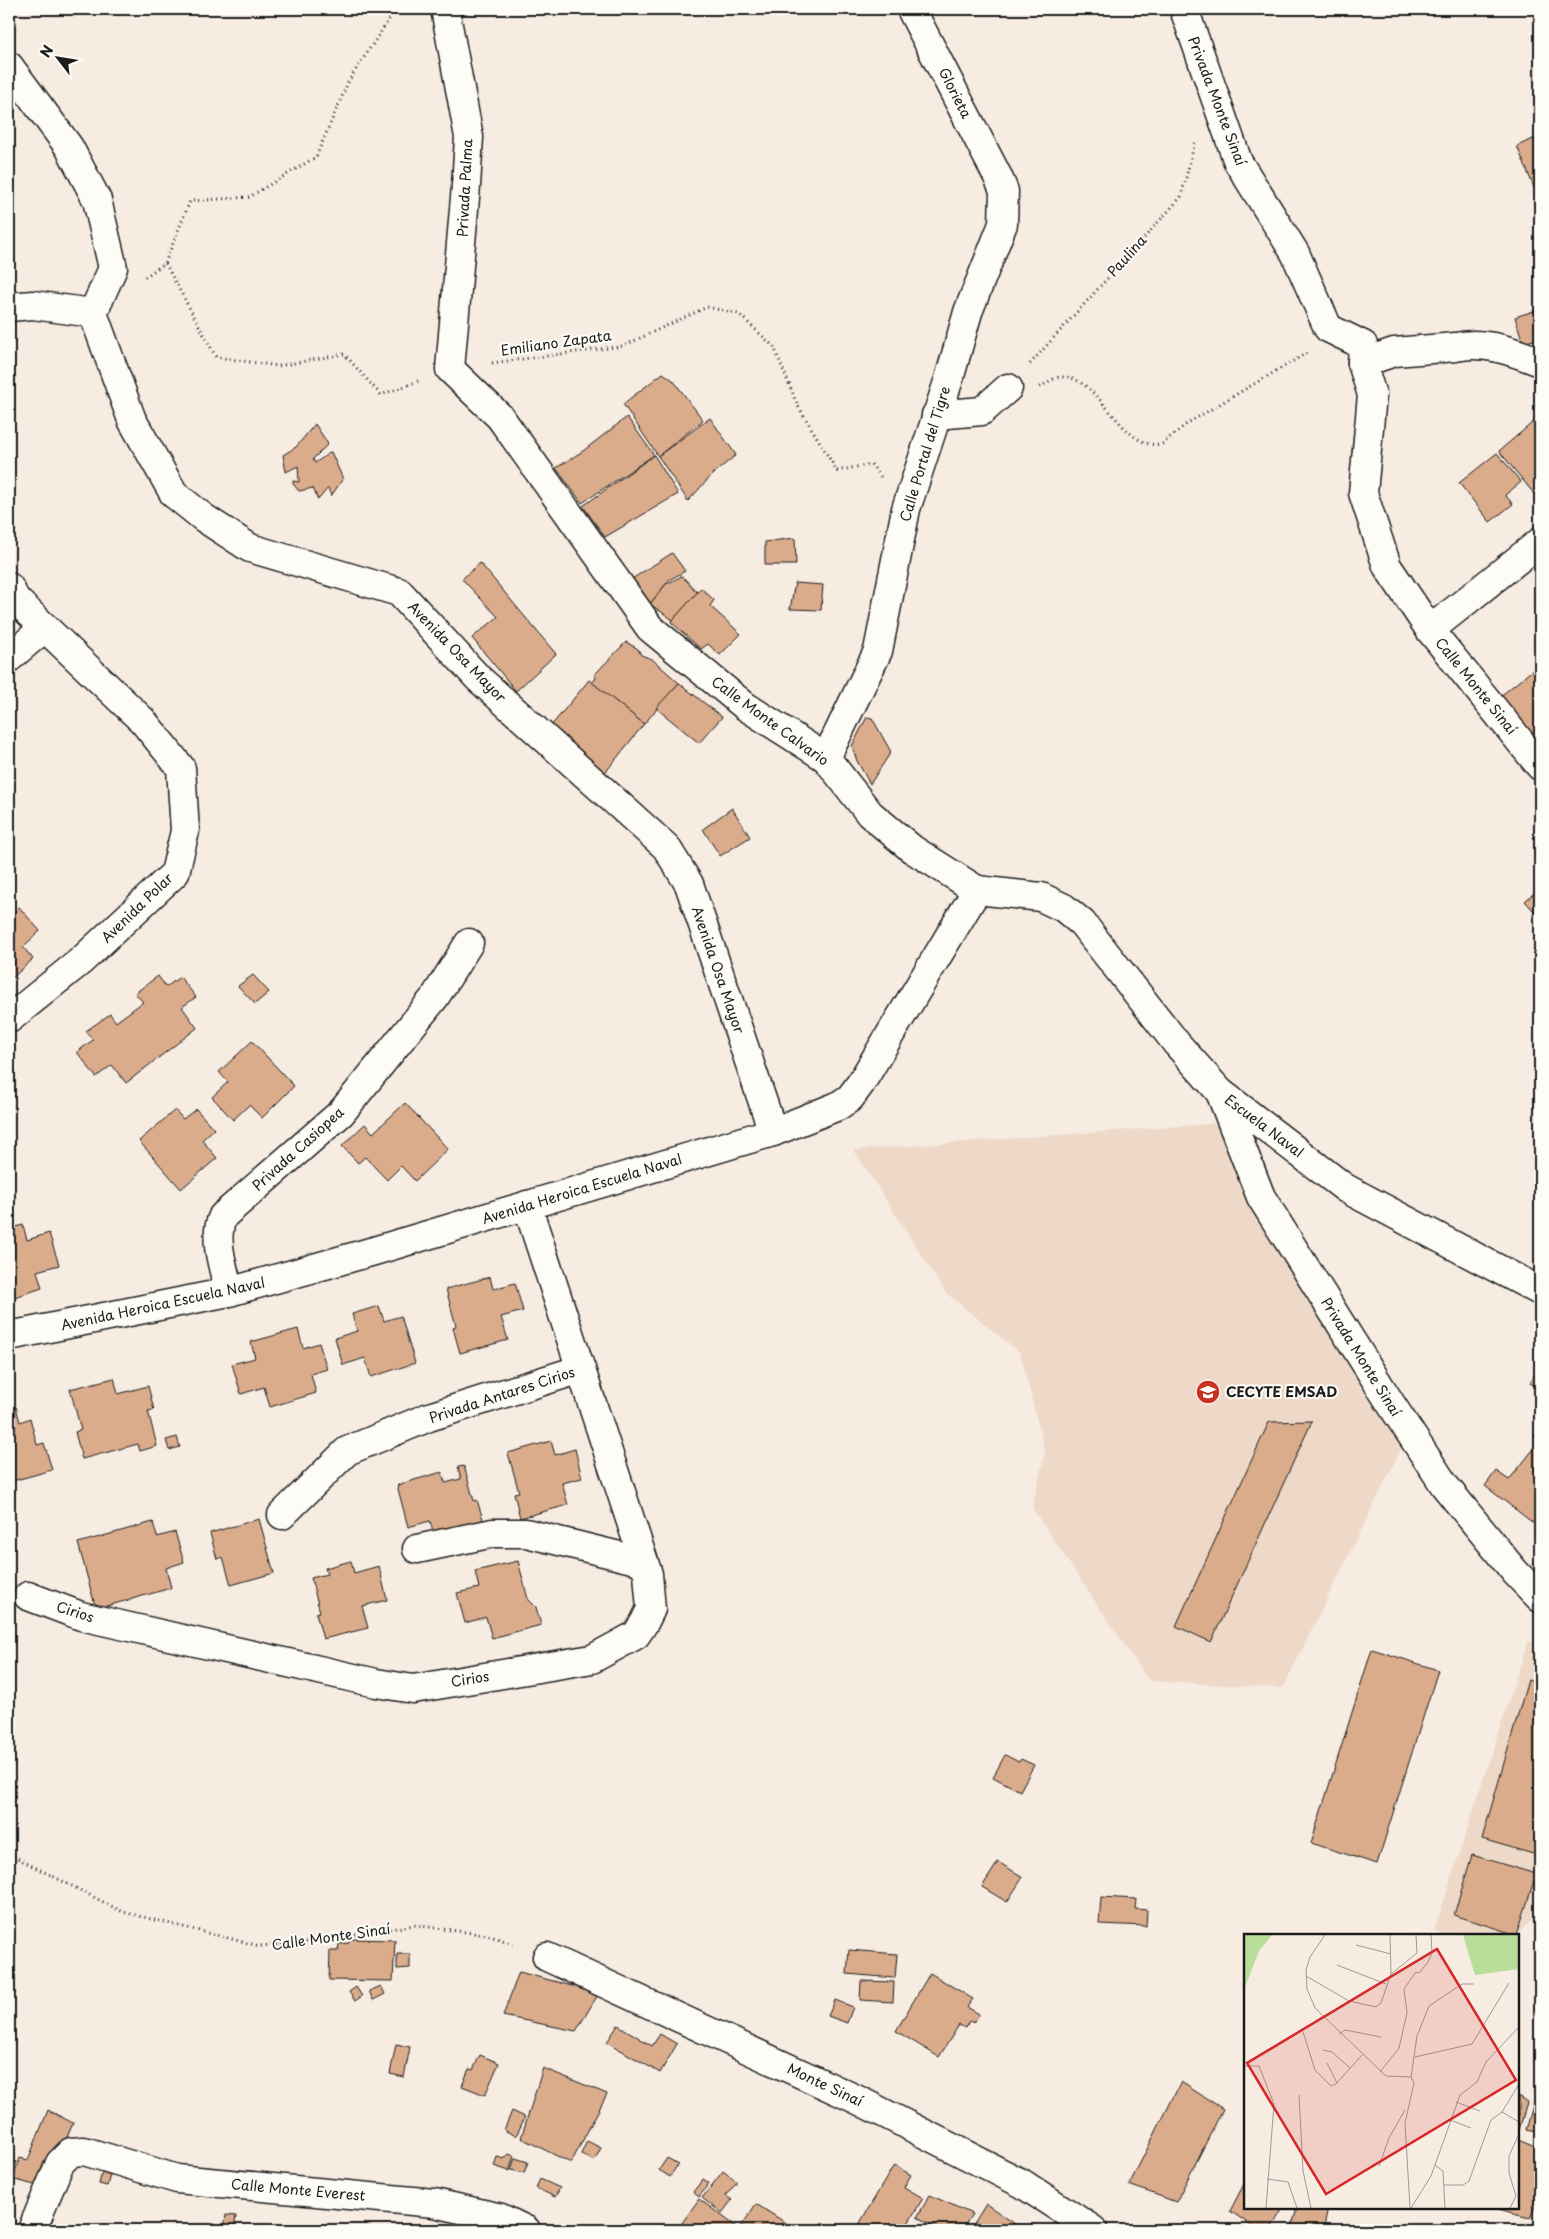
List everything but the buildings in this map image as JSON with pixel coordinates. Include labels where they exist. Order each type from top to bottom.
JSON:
[{"type":"street","name":"Privada Palma","points":[[445,9],[469,137],[450,369]]},
{"type":"street","name":"Glorieta","points":[[911,9],[998,177]]},
{"type":"street","name":"Privada Monte Sinaí","points":[[1186,17],[1238,162],[1295,253]]},
{"type":"street","points":[[9,66],[69,147],[97,200],[113,268],[93,313],[32,305],[9,307]]},
{"type":"street","name":"Calle Portal del Tigre","points":[[826,758],[878,651],[906,509],[968,312],[1003,224],[1004,191],[998,177]]},
{"type":"street","name":"Calle Monte Sinaí","points":[[1295,253],[1328,328],[1363,345],[1362,363],[1372,395],[1363,493],[1386,566],[1430,630],[1540,766]]},
{"type":"street","name":"Avenida Osa Mayor","points":[[93,313],[132,420],[174,494],[204,518],[250,548],[399,592],[478,678],[666,847],[689,884],[773,1132]]},
{"type":"street","points":[[1362,363],[1394,352],[1466,345],[1516,352],[1540,362]]},
{"type":"street","name":"Calle Monte Calvario","points":[[450,369],[500,417],[650,628],[745,706],[826,758],[870,814],[912,849],[977,890]]},
{"type":"street","points":[[936,416],[982,411],[1021,389]]},
{"type":"street","name":"Calle Monte Sinaí","points":[[1430,630],[1540,542]]},
{"type":"street","name":"Avenida Polar","points":[[9,586],[16,600],[143,721],[181,768],[185,830],[175,873],[82,960],[9,1019]]},
{"type":"street","points":[[9,658],[44,628]]},
{"type":"street","name":"Avenida Heroica Escuela Naval","points":[[9,1336],[229,1292],[773,1132],[838,1106],[850,1098],[862,1083],[977,890]]},
{"type":"street","name":"Escuela Naval","points":[[977,890],[1042,897],[1064,908],[1082,923],[1178,1044],[1220,1092],[1345,1188],[1540,1291]]},
{"type":"street","name":"Privada Casiopea","points":[[229,1292],[218,1240],[217,1227],[223,1216],[341,1113],[435,997],[469,943]]},
{"type":"street","name":"Privada Monte Sinaí","points":[[1220,1092],[1261,1197],[1386,1396],[1446,1486],[1515,1572],[1540,1598]]},
{"type":"street","name":"Privada Antares Cirios","points":[[282,1515],[347,1451],[430,1417],[581,1369],[527,1205]]},
{"type":"street","name":"Cirios","points":[[28,1596],[81,1616],[376,1684],[413,1688],[592,1659],[636,1635],[651,1609],[648,1574],[581,1369]]},
{"type":"street","points":[[417,1549],[493,1533],[526,1533],[644,1562]]},
{"type":"street","name":"Monte Sinaí","points":[[547,1957],[858,2100],[1023,2184],[1093,2230]]},
{"type":"street","name":"Calle Monte Everest","points":[[32,2230],[60,2163],[71,2152],[84,2151],[177,2179],[434,2203],[501,2218],[526,2230]]},
{"type":"path","points":[[141,280],[165,263],[190,201],[250,197],[316,157],[350,80],[396,9]]},
{"type":"path","name":"Paulina","points":[[1021,389],[1181,197],[1197,134]]},
{"type":"path","name":"Emiliano Zapata","points":[[165,263],[216,357],[278,366],[344,354],[381,395],[450,369],[623,346],[707,307],[739,314],[774,347],[797,404],[837,471],[872,464],[906,509]]},
{"type":"path","points":[[1021,389],[1063,376],[1076,379],[1100,399],[1120,424],[1135,437],[1146,445],[1162,444],[1188,422],[1201,417],[1287,363],[1308,352],[1336,332]]},
{"type":"path","name":"Calle Monte Sinaí","points":[[9,1854],[123,1912],[260,1946],[320,1941],[414,1925],[487,1935],[547,1957]]},
{"type":"shaded area","name":"CECYTE EMSAD","points":[[1223,1123],[1410,1431],[1283,1688],[1149,1681],[1032,1508],[1045,1452],[1020,1353],[945,1292],[854,1150]]},
{"type":"shaded area","points":[[1528,1641],[1540,1645],[1540,1912],[1517,1934],[1442,1934],[1434,1931]]},
{"type":"place","name":"CECYTE EMSAD","points":[[1208,1392]]}]
